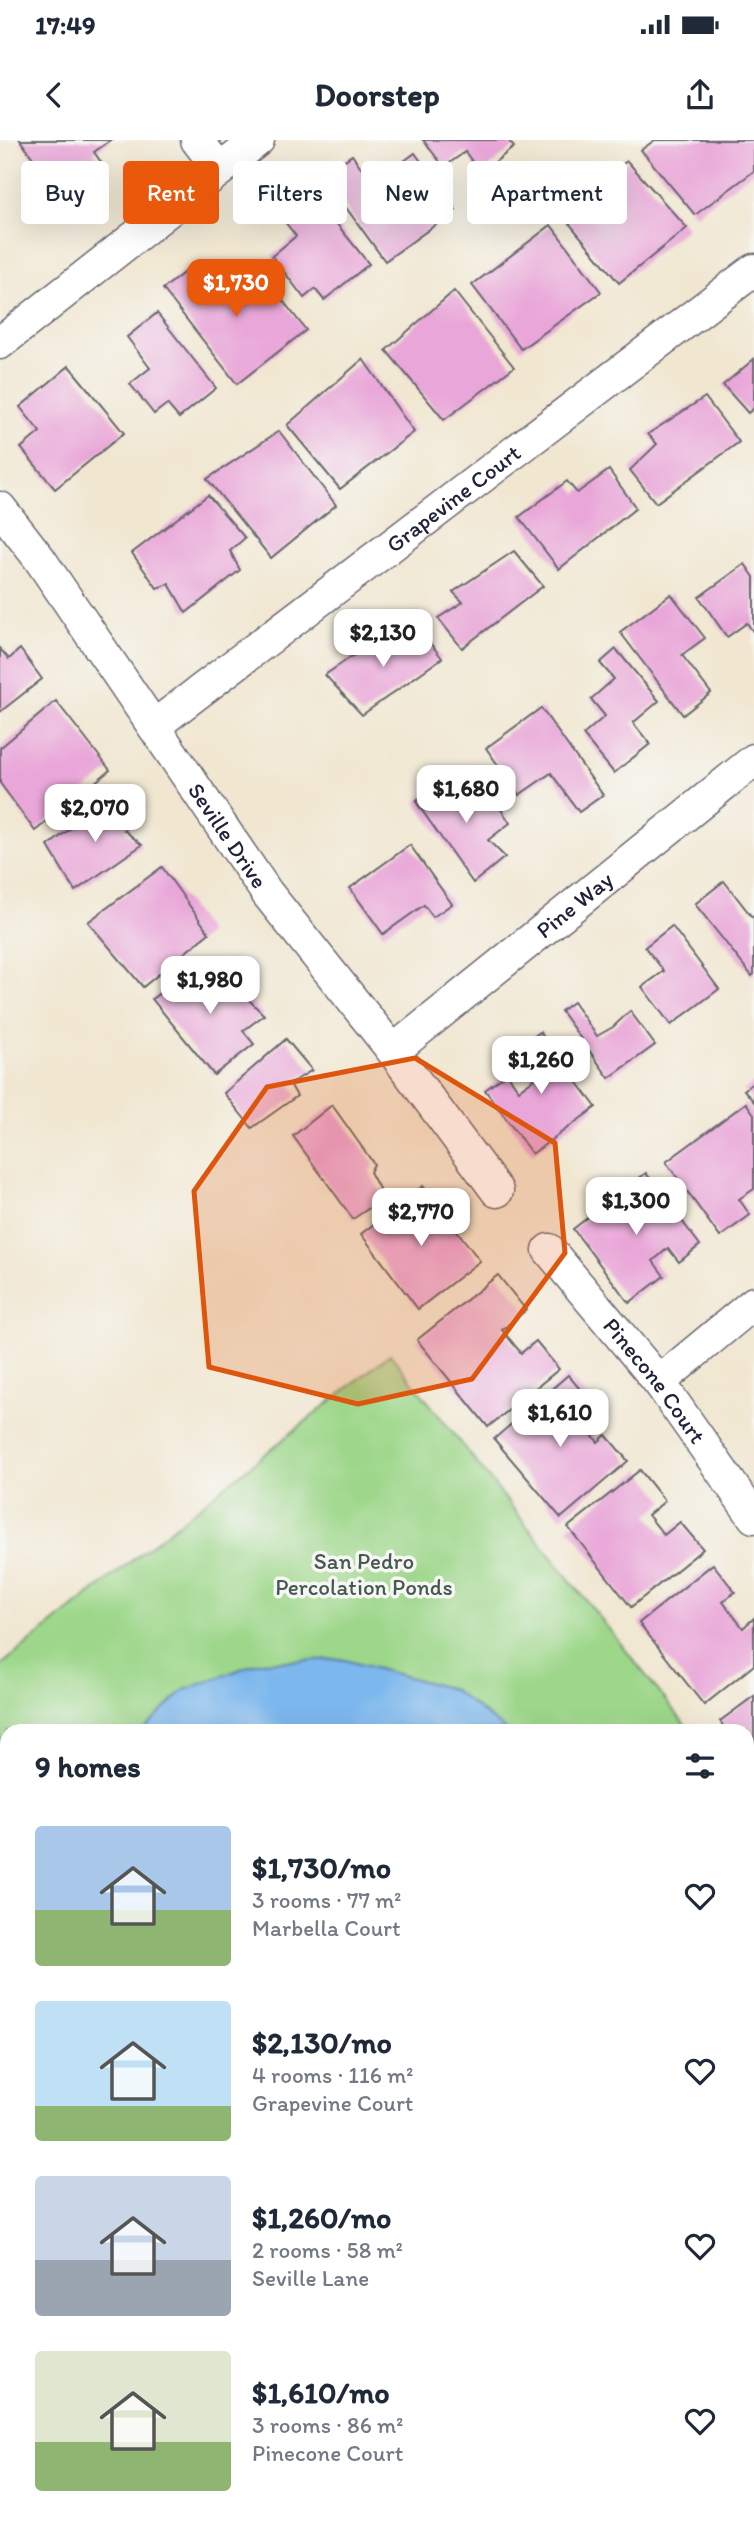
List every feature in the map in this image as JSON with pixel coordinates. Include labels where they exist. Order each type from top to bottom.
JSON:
[{"type":"street","points":[[197,140],[220,170]]},
{"type":"street","points":[[0,343],[258,140]]},
{"type":"street","name":"Grapevine Court","points":[[153,726],[754,270]]},
{"type":"street","name":"Seville Drive","points":[[0,508],[39,558],[267,892],[393,1051],[497,1191]]},
{"type":"street","name":"Pine Way","points":[[393,1051],[754,760]]},
{"type":"street","name":"Pinecone Court","points":[[549,1250],[659,1382],[754,1517]]},
{"type":"street","points":[[659,1382],[754,1303]]},
{"type":"highlighted area","points":[[415,1058],[555,1143],[565,1253],[472,1379],[358,1404],[209,1367],[194,1191],[267,1087]]},
{"type":"green space","name":"San Pedro Percolation Ponds","points":[[390,1354],[684,1724],[0,1724],[0,1666]]},
{"type":"water","points":[[341,1659],[452,1689],[498,1724],[149,1724],[184,1690],[260,1662]]},
{"type":"building","points":[[20,140],[111,140],[94,152],[100,161],[35,161]]},
{"type":"building","points":[[423,140],[508,140],[514,147],[496,161],[472,161],[465,152],[452,161],[439,161]]},
{"type":"building","points":[[655,140],[754,140],[754,171],[695,215],[641,150]]},
{"type":"building","points":[[415,153],[421,161],[404,161]]},
{"type":"building","points":[[352,155],[361,167],[361,224],[437,224],[385,261],[347,209],[347,161],[344,161]]},
{"type":"building","points":[[627,161],[687,228],[619,283],[570,224],[627,224]]},
{"type":"building","points":[[287,224],[337,224],[369,264],[324,300],[315,289],[304,298],[272,256],[296,236]]},
{"type":"building","points":[[551,225],[601,292],[521,349],[472,285]]},
{"type":"building","points":[[196,263],[222,296],[257,268],[306,330],[237,384],[163,289]]},
{"type":"building","points":[[454,291],[514,367],[444,420],[386,350]]},
{"type":"building","points":[[157,313],[216,388],[179,418],[167,404],[154,414],[130,384],[150,368],[127,337]]},
{"type":"building","points":[[363,359],[414,432],[340,489],[287,425]]},
{"type":"building","points":[[754,359],[754,408],[748,413],[723,385]]},
{"type":"building","points":[[69,366],[124,433],[55,489],[21,448],[40,432],[20,407]]},
{"type":"building","points":[[705,397],[739,442],[656,503],[630,470],[657,444],[648,434]]},
{"type":"building","points":[[279,431],[336,505],[271,558],[207,479]]},
{"type":"building","points":[[609,470],[636,508],[559,569],[519,517],[567,481],[577,493]]},
{"type":"building","points":[[208,495],[245,538],[230,551],[240,570],[186,613],[169,584],[157,588],[132,553]]},
{"type":"building","points":[[514,551],[543,586],[462,648],[438,618],[463,602],[453,592]]},
{"type":"building","points":[[745,564],[754,577],[754,633],[747,623],[727,637],[699,597]]},
{"type":"building","points":[[671,594],[705,638],[682,655],[711,693],[683,715],[620,632]]},
{"type":"building","points":[[414,623],[442,658],[362,715],[325,675],[374,641],[382,651]]},
{"type":"building","points":[[0,649],[9,659],[20,649],[42,679],[0,712]]},
{"type":"building","points":[[616,649],[659,701],[633,723],[650,744],[614,773],[583,735],[605,716],[591,699],[614,679],[600,663]]},
{"type":"building","points":[[56,701],[110,770],[35,831],[0,783],[0,748]]},
{"type":"building","points":[[541,708],[603,795],[579,812],[551,773],[519,795],[486,748]]},
{"type":"building","points":[[445,775],[460,799],[485,785],[510,823],[488,840],[505,857],[473,883],[416,802]]},
{"type":"building","points":[[112,796],[135,822],[124,830],[142,845],[75,891],[48,846]]},
{"type":"building","points":[[410,845],[452,904],[433,917],[424,905],[383,934],[350,888]]},
{"type":"building","points":[[162,867],[209,933],[143,987],[88,922]]},
{"type":"building","points":[[724,881],[752,917],[754,915],[752,976],[695,904]]},
{"type":"building","points":[[672,926],[719,989],[671,1025],[642,987],[664,971],[645,947]]},
{"type":"building","points":[[212,963],[264,1015],[243,1031],[254,1044],[214,1075],[152,999],[188,971],[195,976]]},
{"type":"building","points":[[573,1002],[597,1036],[613,1027],[630,1011],[655,1045],[609,1078],[561,1011]]},
{"type":"building","points":[[540,1032],[596,1107],[532,1154],[485,1090],[507,1074],[519,1090],[534,1079],[513,1052]]},
{"type":"building","points":[[286,1039],[312,1070],[290,1084],[297,1096],[252,1128],[224,1093]]},
{"type":"building","points":[[754,1082],[754,1102],[744,1090]]},
{"type":"building","points":[[746,1103],[754,1114],[754,1189],[739,1199],[750,1215],[720,1237],[666,1162]]},
{"type":"building","points":[[332,1105],[374,1164],[370,1172],[384,1198],[353,1219],[293,1136]]},
{"type":"building","points":[[646,1173],[700,1245],[679,1262],[668,1248],[653,1261],[664,1276],[629,1303],[573,1229]]},
{"type":"building","points":[[423,1186],[480,1261],[418,1309],[361,1234]]},
{"type":"building","points":[[498,1275],[526,1310],[502,1330],[521,1353],[536,1341],[559,1369],[488,1427],[417,1340]]},
{"type":"building","points":[[568,1375],[591,1402],[575,1415],[598,1442],[606,1435],[628,1461],[561,1518],[494,1439]]},
{"type":"building","points":[[640,1470],[665,1501],[648,1515],[664,1535],[680,1522],[703,1549],[631,1607],[568,1527]]},
{"type":"building","points":[[713,1564],[735,1592],[723,1602],[743,1628],[754,1618],[754,1665],[704,1705],[639,1623]]},
{"type":"building","points":[[754,1696],[754,1724],[722,1724],[720,1721]]}]
